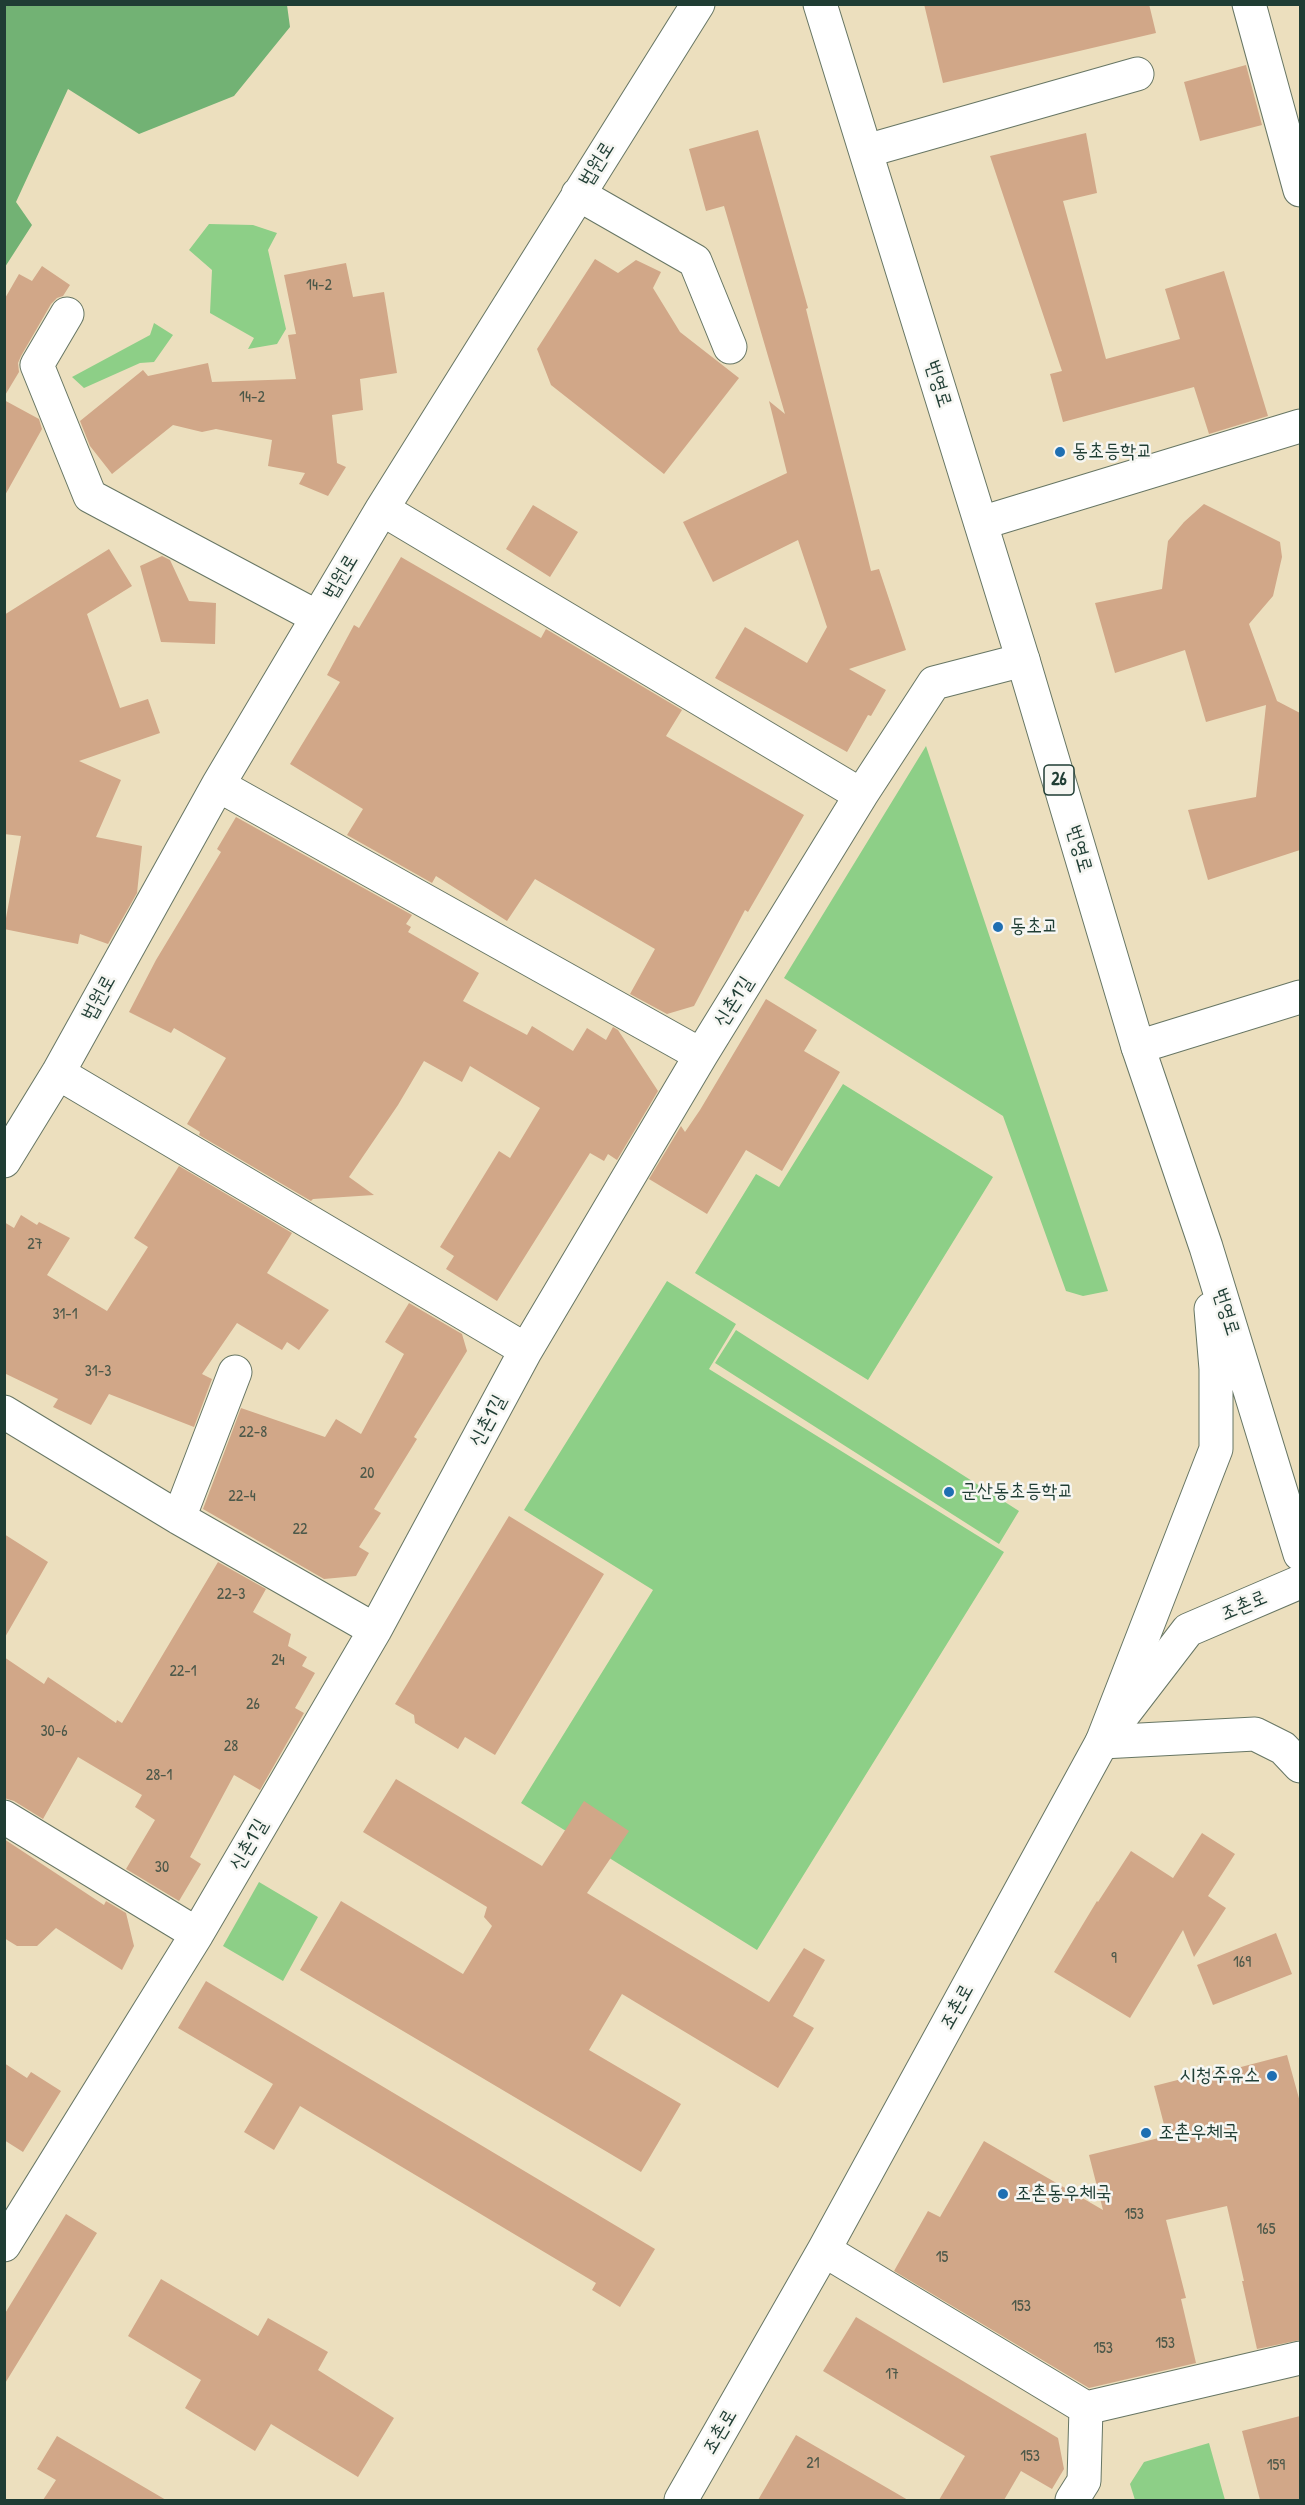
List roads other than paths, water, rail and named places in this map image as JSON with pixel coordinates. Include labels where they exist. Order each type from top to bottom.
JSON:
[{"type":"street","name":"번영로","points":[[820,4],[1023,660],[1137,1047],[1206,1247],[1300,1554]]},
{"type":"street","points":[[1249,4],[1300,190]]},
{"type":"street","name":"법원로","points":[[4,1161],[58,1072],[218,785],[317,617],[578,194],[683,9]]},
{"type":"street","points":[[866,151],[1137,74]]},
{"type":"street","points":[[578,194],[695,261],[730,347]]},
{"type":"street","points":[[67,314],[37,365],[90,496],[317,617]]},
{"type":"street","points":[[981,523],[1300,426]]},
{"type":"street","points":[[382,509],[861,795]]},
{"type":"street","name":"신촌1길","points":[[7,2233],[197,1934],[375,1630],[526,1350],[700,1055],[861,795],[934,683],[1023,660]]},
{"type":"street","points":[[218,785],[700,1055]]},
{"type":"street","points":[[1137,1047],[1300,997]]},
{"type":"street","points":[[58,1072],[526,1350]]},
{"type":"street","points":[[1206,1247],[1216,1369],[1216,1449],[1102,1742],[1256,1734],[1282,1748],[1300,1766]]},
{"type":"street","points":[[179,1518],[235,1372]]},
{"type":"street","points":[[4,1412],[179,1518],[375,1630]]},
{"type":"street","name":"조촌로","points":[[681,2500],[824,2250],[1102,1742],[1188,1630],[1300,1582]]},
{"type":"street","points":[[4,1817],[197,1934]]},
{"type":"street","points":[[824,2250],[1086,2408],[1300,2358]]},
{"type":"street","points":[[1082,2494],[1086,2408]]},
{"type":"place","name":"동초등학교","points":[[1060,452]]},
{"type":"place","name":"동초교","points":[[998,927]]},
{"type":"place","name":"군산동초등학교","points":[[949,1492]]},
{"type":"place","name":"시청주유소","points":[[1272,2076]]},
{"type":"place","name":"조촌우체국","points":[[1146,2133]]},
{"type":"place","name":"조촌동우체국","points":[[1003,2194]]}]
